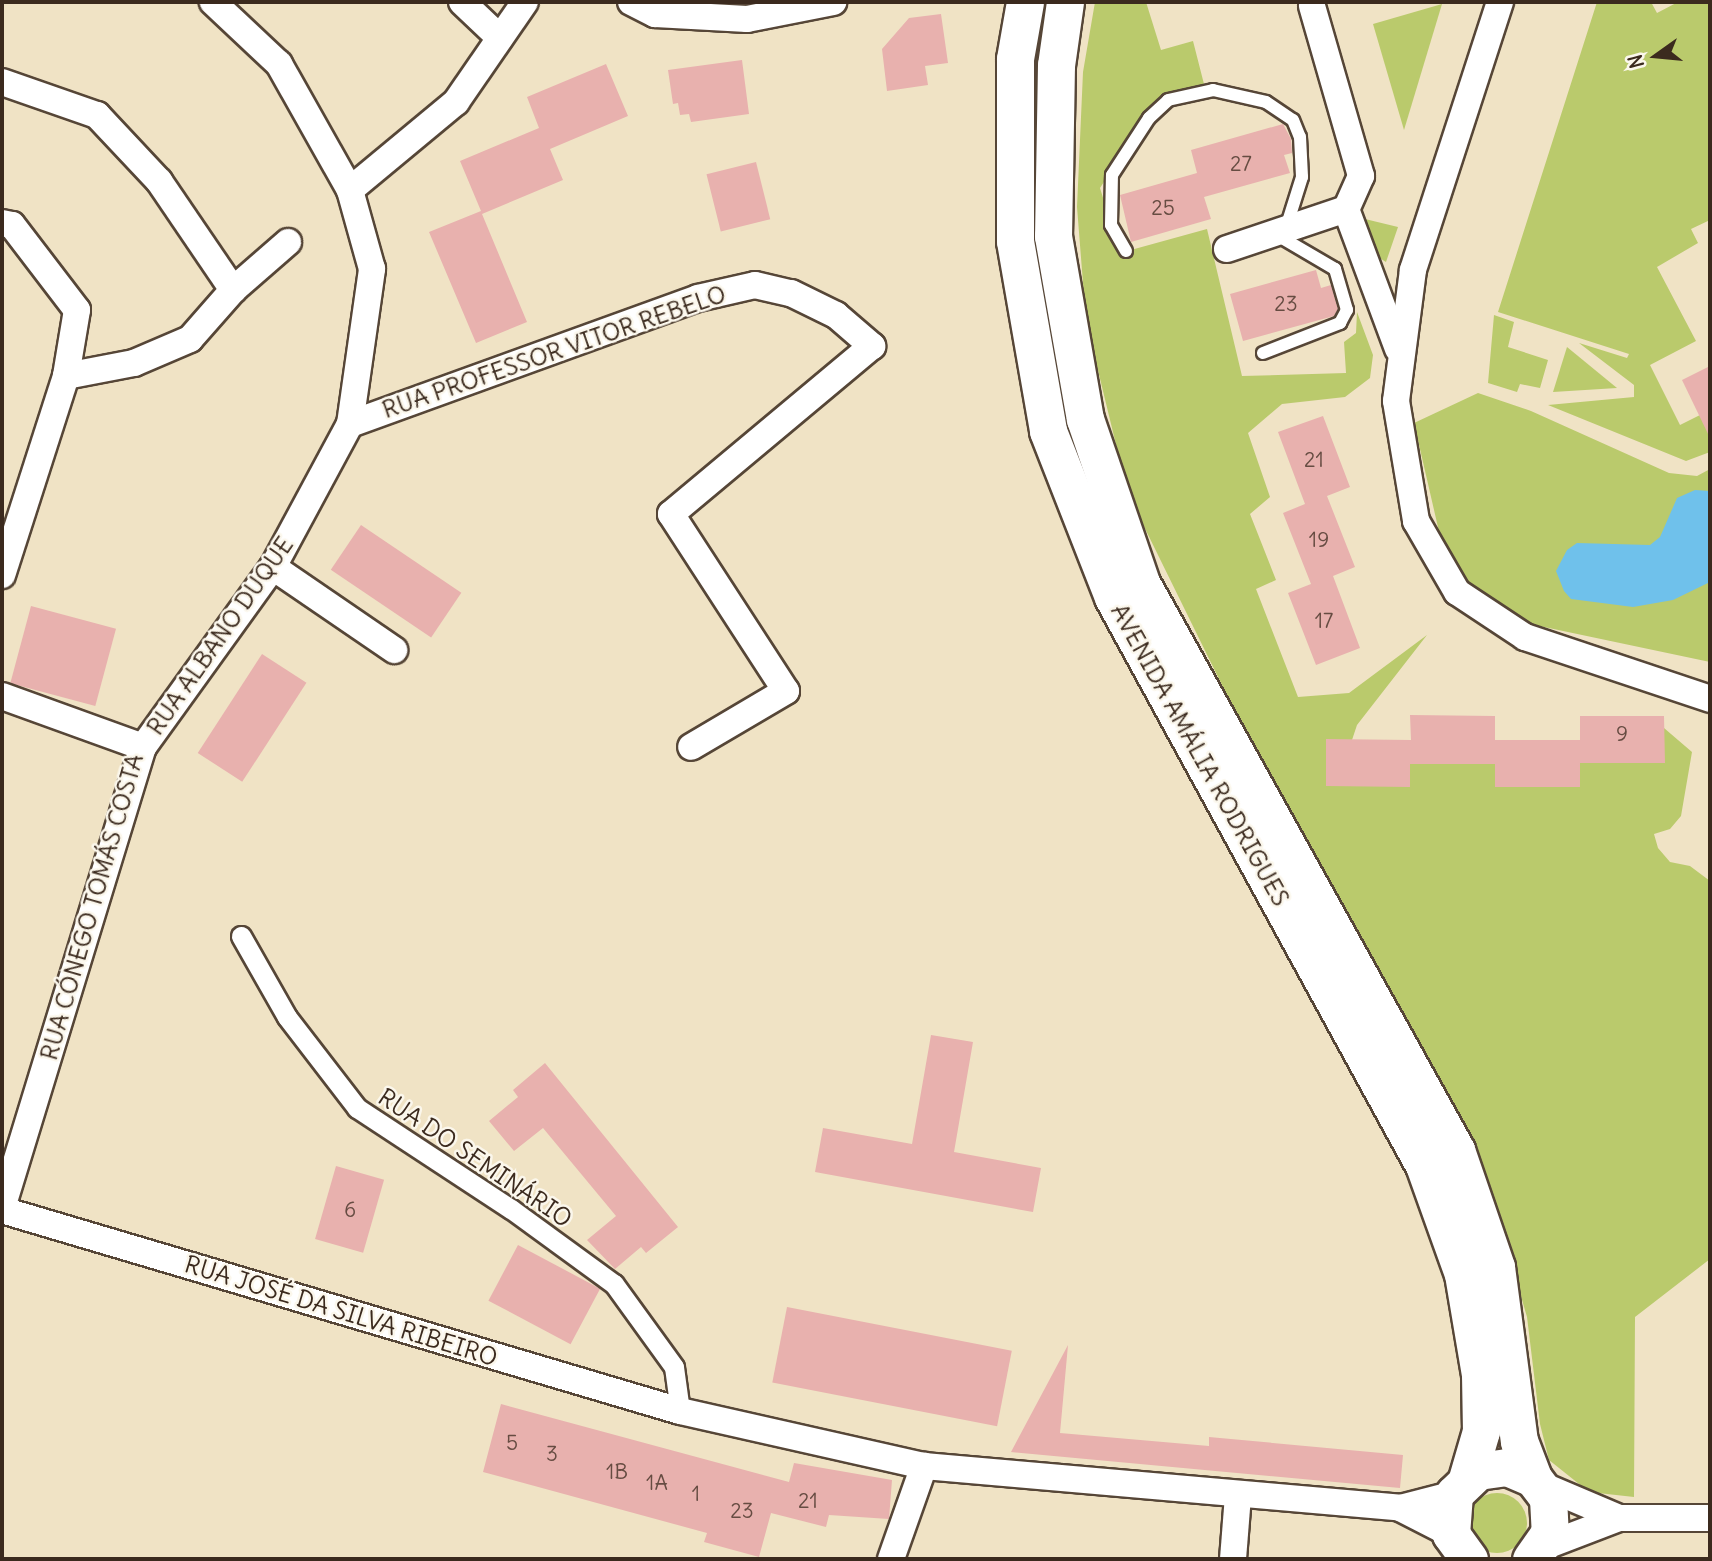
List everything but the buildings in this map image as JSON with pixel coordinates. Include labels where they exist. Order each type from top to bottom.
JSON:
[{"type":"main road","name":"AVENIDA AMÁLIA RODRIGUES","points":[[1026,2],[1015,59],[1015,241],[1048,431],[1113,597],[1424,1165],[1464,1274],[1480,1374],[1481,1431],[1448,1520],[1460,1546]]},
{"type":"main road","name":"AVENIDA AMÁLIA RODRIGUES","points":[[1065,2],[1056,65],[1053,236],[1085,419],[1141,583],[1455,1150],[1496,1267],[1519,1441],[1531,1477],[1552,1515],[1535,1556]]},
{"type":"main road","points":[[1460,1486],[1492,1467],[1531,1477]]},
{"type":"street","name":"RUA ALBANO DUQUE","points":[[143,747],[274,567],[350,424],[372,269],[350,190],[279,64],[213,2]]},
{"type":"street","points":[[462,2],[500,38]]},
{"type":"street","points":[[350,190],[456,102],[525,2]]},
{"type":"street","points":[[631,2],[654,14],[747,19],[833,2]]},
{"type":"street","points":[[1500,2],[1413,270],[1396,401],[1416,521],[1457,592],[1525,637],[1710,699]]},
{"type":"street","points":[[1312,6],[1361,176],[1346,209],[1400,354]]},
{"type":"street","points":[[2,82],[97,115],[159,181],[233,290]]},
{"type":"street","points":[[1227,249],[1346,209]]},
{"type":"street","points":[[2,223],[12,225],[77,310],[66,376],[2,575]]},
{"type":"street","points":[[66,376],[134,363],[190,339],[233,290],[288,242]]},
{"type":"street","name":"RUA PROFESSOR VITOR REBELO","points":[[350,424],[698,298],[755,285],[791,293],[836,315],[873,346],[671,514],[786,691],[691,747]]},
{"type":"street","points":[[274,567],[394,650]]},
{"type":"street","name":"RUA CÓNEGO TOMÁS COSTA","points":[[2,696],[143,747],[2,1209]]},
{"type":"street","name":"RUA DO SEMINÁRIO","points":[[241,936],[287,1017],[357,1108],[511,1209],[614,1284],[674,1367],[680,1411]]},
{"type":"street","name":"RUA JOSÉ DA SILVA RIBEIRO","points":[[2,1209],[680,1411],[924,1466],[1238,1496],[1400,1508]]},
{"type":"street","points":[[891,1559],[924,1466]]},
{"type":"street","points":[[1531,1477],[1619,1518]]},
{"type":"street","points":[[1400,1508],[1460,1486]]},
{"type":"street","points":[[1233,1559],[1238,1496]]},
{"type":"street","points":[[1400,1508],[1460,1546]]},
{"type":"street","points":[[1535,1556],[1619,1518],[1710,1518]]},
{"type":"lane","points":[[1126,251],[1111,225],[1112,175],[1149,118],[1168,100],[1213,90],[1266,102],[1293,120],[1300,137],[1302,177],[1280,231],[1335,268],[1347,310],[1340,323],[1263,353]]},
{"type":"green space","points":[[1095,2],[1146,2],[1161,50],[1193,41],[1205,88],[1148,114],[1100,188],[1120,253],[1207,229],[1242,376],[1346,373],[1344,342],[1356,333],[1357,312],[1373,355],[1370,378],[1345,397],[1282,404],[1248,433],[1270,497],[1250,514],[1276,580],[1256,589],[1298,697],[1349,693],[1427,635],[1357,725],[1352,740],[1410,787],[1410,764],[1495,764],[1495,787],[1580,787],[1580,763],[1664,763],[1664,728],[1692,752],[1681,816],[1670,829],[1654,834],[1658,848],[1670,862],[1690,866],[1710,881],[1710,1259],[1635,1317],[1634,1497],[1589,1492],[1549,1460],[1540,1424],[1527,1317],[1484,1170],[1248,738],[1128,494],[1086,321],[1077,207],[1083,72]]},
{"type":"green space","points":[[1597,2],[1651,2],[1657,13],[1678,2],[1710,2],[1710,220],[1691,229],[1698,243],[1657,267],[1696,341],[1650,365],[1680,425],[1710,410],[1710,452],[1686,461],[1548,405],[1634,397],[1634,385],[1579,343],[1627,358],[1629,354],[1498,312]]},
{"type":"green space","points":[[1442,4],[1404,130],[1373,24]]},
{"type":"green space","points":[[1365,219],[1398,227],[1386,262],[1378,257]]},
{"type":"green space","points":[[1494,315],[1514,322],[1508,347],[1548,360],[1540,388],[1520,384],[1517,392],[1488,383]]},
{"type":"green space","points":[[1567,347],[1617,388],[1553,392]]},
{"type":"green space","points":[[1478,393],[1531,411],[1669,473],[1697,476],[1710,469],[1710,662],[1516,621],[1472,590],[1440,536],[1414,423]]},
{"type":"green space","points":[[1491,1493],[1503,1493],[1522,1506],[1527,1523],[1525,1535],[1514,1548],[1503,1553],[1491,1553],[1472,1540],[1467,1529],[1467,1517],[1480,1498]]},
{"type":"water","points":[[1695,490],[1710,491],[1710,582],[1673,600],[1633,607],[1571,599],[1564,591],[1556,571],[1567,550],[1577,543],[1650,545],[1660,537],[1677,498]]}]
